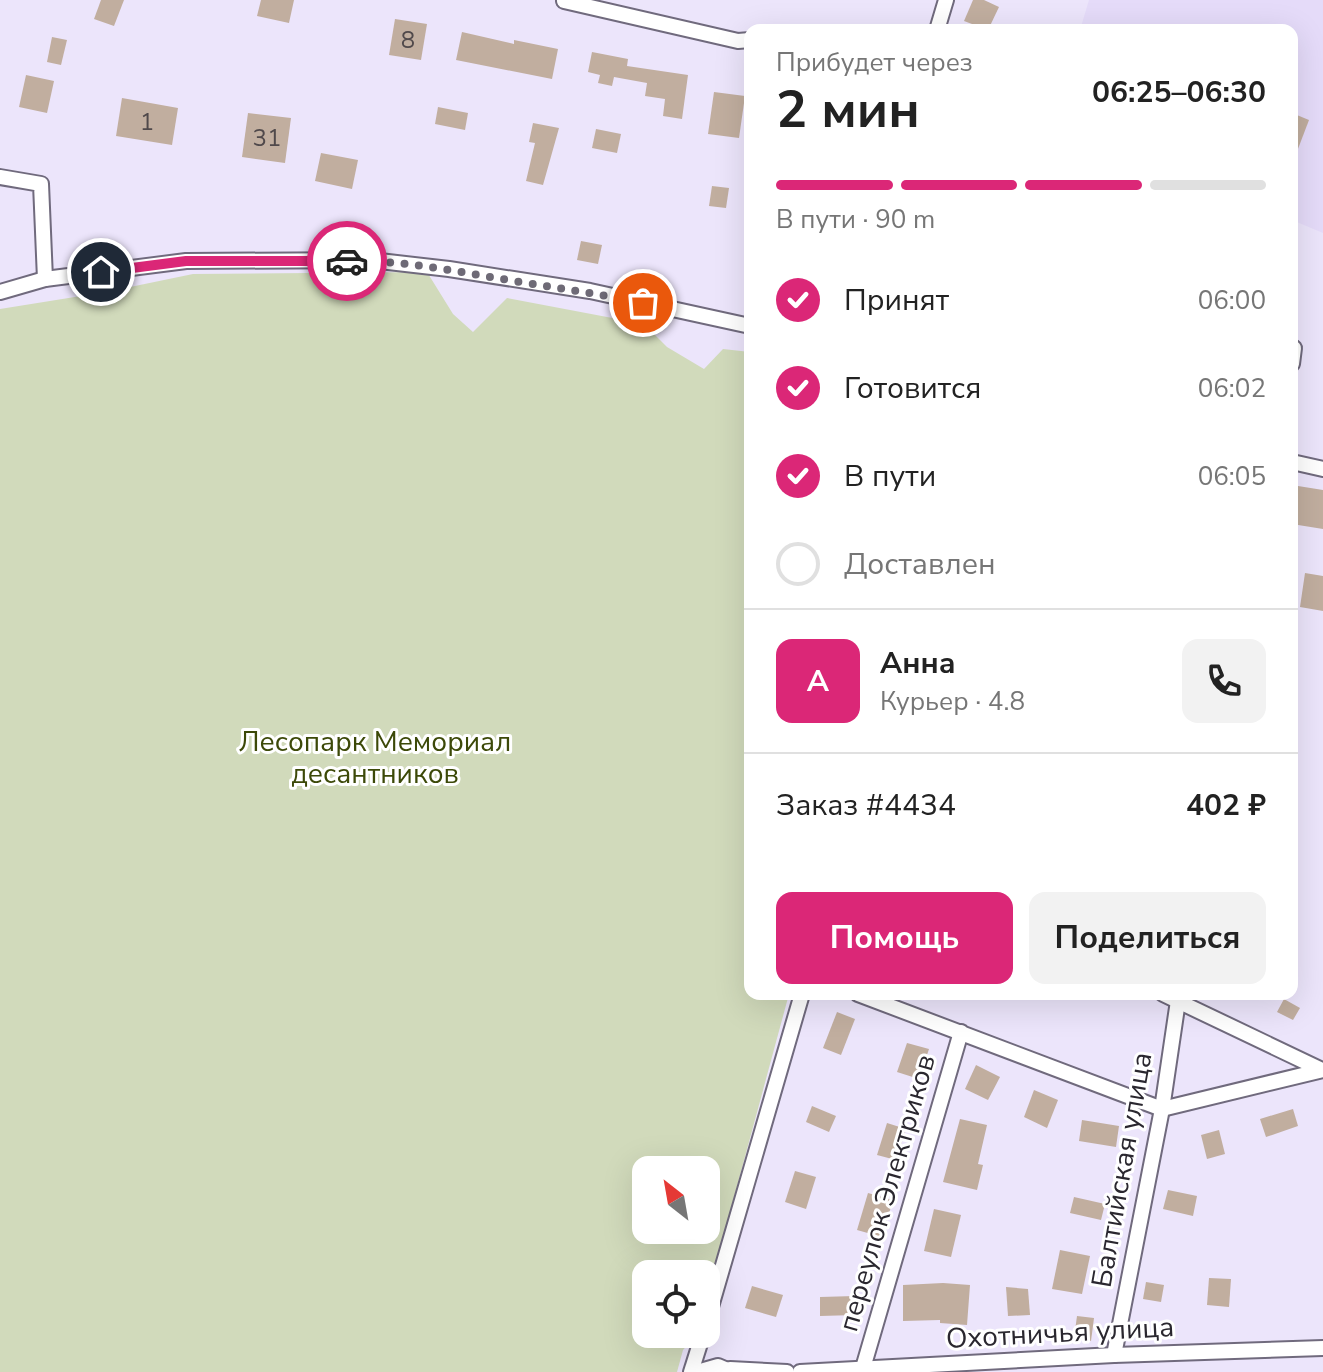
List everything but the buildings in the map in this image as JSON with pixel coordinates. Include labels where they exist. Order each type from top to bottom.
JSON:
[{"type":"street","points":[[939,24],[946,0]]},
{"type":"street","points":[[564,1],[744,40]]},
{"type":"street","points":[[0,177],[41,184],[45,279]]},
{"type":"street","points":[[0,292],[45,279],[186,261],[371,260],[590,291],[744,325]]},
{"type":"street","points":[[1298,463],[1323,469]]},
{"type":"street","points":[[720,1276],[800,1000]]},
{"type":"street","points":[[874,1000],[1162,1109],[1323,1070]]},
{"type":"street","name":"Балтийская улица","points":[[1114,1355],[1162,1109],[1178,1000]]},
{"type":"street","points":[[1184,1000],[1323,1070]]},
{"type":"street","name":"переулок Электриков","points":[[863,1368],[961,1032]]},
{"type":"street","points":[[699,1348],[694,1372],[727,1369],[787,1372]]},
{"type":"street","name":"Охотничья улица","points":[[800,1372],[1114,1355],[1323,1348]]},
{"type":"street","points":[[697,1353],[727,1369]]},
{"type":"shaded area","points":[[1089,0],[1323,0],[1323,233],[1298,223],[1298,24],[1082,24]]},
{"type":"green space","name":"Лесопарк Мемориал десантников","points":[[427,272],[453,314],[473,332],[507,298],[644,324],[667,347],[704,369],[723,349],[744,351],[744,1000],[787,1000],[717,1260],[632,1260],[632,1348],[685,1348],[677,1372],[0,1372],[0,309],[193,274]]},
{"type":"way so far","points":[[347,261],[371,260],[449,269],[590,291],[643,303]]},
{"type":"route","points":[[101,272],[186,261],[347,261]]}]
